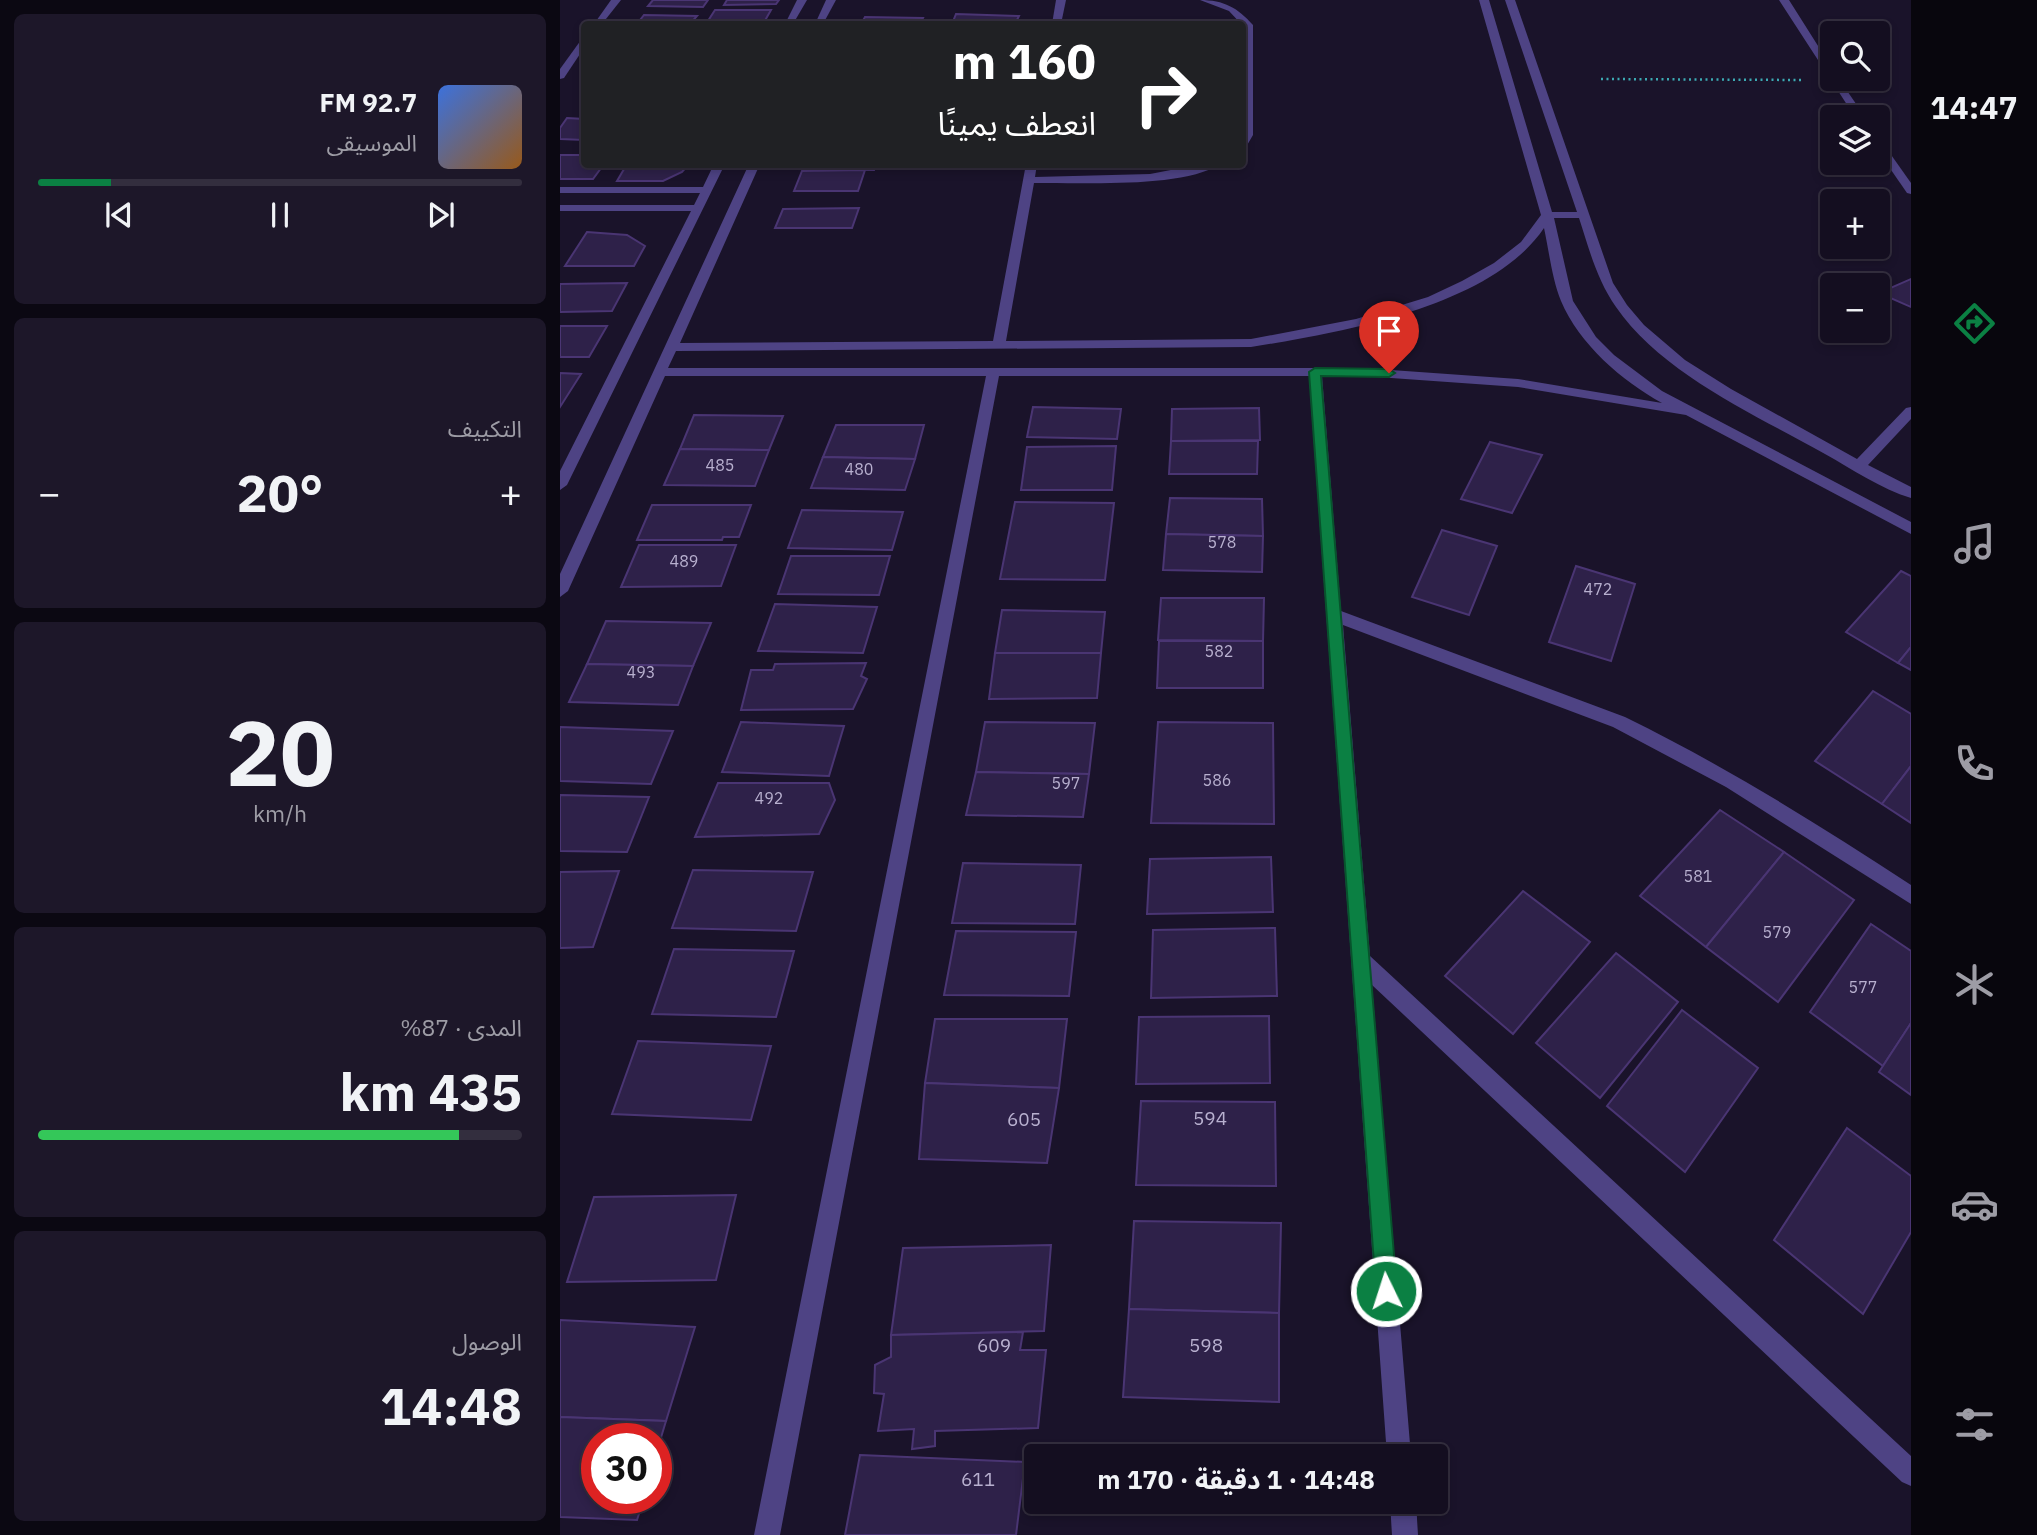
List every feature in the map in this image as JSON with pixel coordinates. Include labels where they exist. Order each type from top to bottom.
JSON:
[{"type":"street","points":[[600,21],[616,0]]},
{"type":"street","points":[[791,21],[802,0]]},
{"type":"street","points":[[821,21],[831,0]]},
{"type":"street","points":[[1058,21],[1061,0]]},
{"type":"street","points":[[1205,0],[1239,14],[1244,21]]},
{"type":"street","points":[[1484,0],[1547,215],[1561,283],[1577,320],[1609,358],[1648,388],[1911,529]]},
{"type":"street","points":[[1510,0],[1606,283],[1622,309],[1643,333],[1702,378],[1911,493]]},
{"type":"street","points":[[1784,0],[1820,56]]},
{"type":"street","points":[[1246,24],[1250,30],[1246,138]]},
{"type":"street","points":[[560,76],[581,46]]},
{"type":"street","points":[[1890,161],[1911,191]]},
{"type":"street","points":[[560,485],[718,168]]},
{"type":"street","points":[[560,591],[753,168]]},
{"type":"street","points":[[999,345],[1031,168]]},
{"type":"street","points":[[1029,180],[1165,175],[1203,168]]},
{"type":"street","points":[[560,190],[707,190]]},
{"type":"street","points":[[560,208],[698,208]]},
{"type":"street","points":[[1547,215],[1582,215]]},
{"type":"street","points":[[672,347],[1251,343],[1338,328],[1416,305],[1477,277],[1526,244],[1547,215]]},
{"type":"street","points":[[660,372],[1315,372],[1440,376],[1518,383],[1687,411]]},
{"type":"street","points":[[767,1535],[993,372]]},
{"type":"street","points":[[1315,372],[1398,1444]]},
{"type":"street","points":[[1858,466],[1911,411]]},
{"type":"street","points":[[1334,615],[1619,722],[1760,796],[1911,894]]},
{"type":"street","points":[[1361,961],[1911,1474]]},
{"type":"street","points":[[1404,1514],[1405,1535]]},
{"type":"path","points":[[1601,79],[1820,78]]},
{"type":"building","points":[[653,0],[708,0],[703,7],[648,6]]},
{"type":"building","points":[[727,0],[779,0],[776,4],[724,5]]},
{"type":"building","points":[[715,10],[771,10],[765,21],[708,21]]},
{"type":"building","points":[[956,14],[1019,16],[1016,21],[953,21]]},
{"type":"building","points":[[644,15],[697,16],[693,21],[639,21]]},
{"type":"building","points":[[865,17],[923,18],[922,21],[863,21]]},
{"type":"building","points":[[567,118],[581,119],[581,140],[560,139],[560,128]]},
{"type":"building","points":[[560,155],[581,155],[581,168],[601,168],[593,179],[560,179]]},
{"type":"building","points":[[625,168],[686,168],[663,181],[617,181]]},
{"type":"building","points":[[798,168],[875,168],[874,170]]},
{"type":"building","points":[[865,170],[858,191],[794,191],[802,171]]},
{"type":"building","points":[[859,208],[852,228],[775,228],[783,209]]},
{"type":"building","points":[[587,232],[627,235],[645,246],[634,266],[565,266]]},
{"type":"building","points":[[1911,279],[1911,307],[1890,298],[1890,288]]},
{"type":"building","points":[[627,283],[612,311],[560,312],[560,284]]},
{"type":"building","points":[[560,326],[607,326],[589,357],[560,357]]},
{"type":"building","points":[[560,373],[581,374],[560,407]]},
{"type":"building","points":[[1033,407],[1121,409],[1117,439],[1027,437]]},
{"type":"building","points":[[1259,408],[1260,440],[1171,441],[1172,409]]},
{"type":"building","points":[[694,415],[783,416],[769,450],[680,449]]},
{"type":"building","points":[[836,425],[924,425],[915,459],[823,457]]},
{"type":"building","points":[[1171,441],[1258,441],[1257,474],[1169,474]]},
{"type":"building","points":[[1490,442],[1542,455],[1512,513],[1461,499]]},
{"type":"building","points":[[1116,446],[1112,490],[1021,490],[1027,447]]},
{"type":"building","points":[[680,449],[769,450],[755,486],[664,485]]},
{"type":"building","points":[[823,457],[915,459],[905,490],[811,488]]},
{"type":"building","points":[[1170,498],[1262,499],[1263,536],[1166,534]]},
{"type":"building","points":[[1015,502],[1114,503],[1105,580],[1000,579]]},
{"type":"building","points":[[652,505],[751,505],[739,537],[723,537],[722,540],[637,540]]},
{"type":"building","points":[[802,510],[903,512],[892,550],[788,548]]},
{"type":"building","points":[[1442,530],[1497,546],[1469,615],[1412,597]]},
{"type":"building","points":[[1166,534],[1263,536],[1262,572],[1163,570]]},
{"type":"building","points":[[639,545],[736,545],[721,586],[621,587]]},
{"type":"building","points":[[791,556],[890,556],[879,595],[778,594]]},
{"type":"building","points":[[1576,566],[1635,584],[1611,661],[1549,642]]},
{"type":"building","points":[[1901,571],[1911,576],[1911,647],[1898,663],[1846,632]]},
{"type":"building","points":[[1161,598],[1264,598],[1263,641],[1158,640]]},
{"type":"building","points":[[775,604],[877,607],[863,653],[758,651]]},
{"type":"building","points":[[1002,610],[1105,612],[1101,653],[995,653]]},
{"type":"building","points":[[606,621],[711,623],[693,666],[587,664]]},
{"type":"building","points":[[1159,641],[1263,641],[1263,688],[1157,688]]},
{"type":"building","points":[[1911,647],[1911,670],[1898,663]]},
{"type":"building","points":[[995,653],[1101,653],[1097,698],[989,699]]},
{"type":"building","points":[[866,663],[861,676],[867,679],[853,709],[741,710],[751,670],[773,670],[775,664]]},
{"type":"building","points":[[587,664],[693,666],[678,705],[569,702]]},
{"type":"building","points":[[1873,691],[1911,714],[1911,766],[1882,804],[1815,761]]},
{"type":"building","points":[[741,722],[844,726],[829,776],[722,772]]},
{"type":"building","points":[[985,722],[1095,723],[1089,774],[976,772]]},
{"type":"building","points":[[1158,722],[1273,723],[1274,824],[1151,823]]},
{"type":"building","points":[[560,727],[673,731],[651,784],[560,781]]},
{"type":"building","points":[[1911,766],[1911,823],[1882,804]]},
{"type":"building","points":[[976,772],[1089,774],[1083,817],[966,815]]},
{"type":"building","points":[[718,783],[829,783],[835,800],[819,834],[695,837]]},
{"type":"building","points":[[560,795],[649,797],[627,852],[560,851]]},
{"type":"building","points":[[1720,810],[1784,852],[1706,947],[1640,896]]},
{"type":"building","points":[[1784,852],[1854,900],[1778,1002],[1706,947]]},
{"type":"building","points":[[1271,857],[1273,912],[1147,914],[1150,859]]},
{"type":"building","points":[[963,863],[1081,865],[1075,924],[952,923]]},
{"type":"building","points":[[693,870],[813,872],[796,931],[672,928]]},
{"type":"building","points":[[619,871],[593,947],[560,948],[560,872]]},
{"type":"building","points":[[1523,891],[1590,942],[1513,1034],[1445,976]]},
{"type":"building","points":[[1871,924],[1911,951],[1911,1023],[1883,1066],[1810,1012]]},
{"type":"building","points":[[1275,928],[1277,996],[1151,998],[1153,930]]},
{"type":"building","points":[[956,931],[1076,932],[1069,996],[944,995]]},
{"type":"building","points":[[674,949],[794,951],[776,1017],[652,1014]]},
{"type":"building","points":[[1616,953],[1678,1002],[1600,1098],[1536,1043]]},
{"type":"building","points":[[1682,1010],[1758,1068],[1685,1172],[1607,1106]]},
{"type":"building","points":[[1269,1016],[1270,1083],[1136,1084],[1139,1017]]},
{"type":"building","points":[[935,1019],[1067,1019],[1059,1088],[925,1083]]},
{"type":"building","points":[[1911,1023],[1911,1095],[1879,1072]]},
{"type":"building","points":[[638,1041],[771,1046],[751,1120],[612,1114]]},
{"type":"building","points":[[925,1083],[1059,1088],[1047,1163],[919,1159]]},
{"type":"building","points":[[1141,1101],[1275,1102],[1276,1186],[1136,1185]]},
{"type":"building","points":[[1847,1128],[1911,1176],[1911,1232],[1863,1314],[1774,1240]]},
{"type":"building","points":[[736,1195],[716,1280],[567,1282],[594,1197]]},
{"type":"building","points":[[1134,1221],[1281,1223],[1279,1313],[1129,1309]]},
{"type":"building","points":[[1051,1245],[1044,1331],[891,1335],[903,1248]]},
{"type":"building","points":[[1129,1309],[1279,1313],[1279,1402],[1123,1397]]},
{"type":"building","points":[[560,1320],[695,1327],[666,1421],[560,1417]]},
{"type":"building","points":[[1023,1332],[1020,1350],[1046,1350],[1038,1428],[935,1431],[935,1446],[912,1449],[914,1429],[878,1431],[884,1394],[874,1393],[875,1365],[891,1357],[891,1335]]},
{"type":"building","points":[[560,1417],[666,1421],[581,1423],[581,1514],[639,1514],[637,1520],[560,1517]]},
{"type":"building","points":[[860,1455],[1024,1462],[1016,1535],[845,1535]]},
{"type":"route","points":[[1386,1291],[1315,372],[1389,373]]}]
